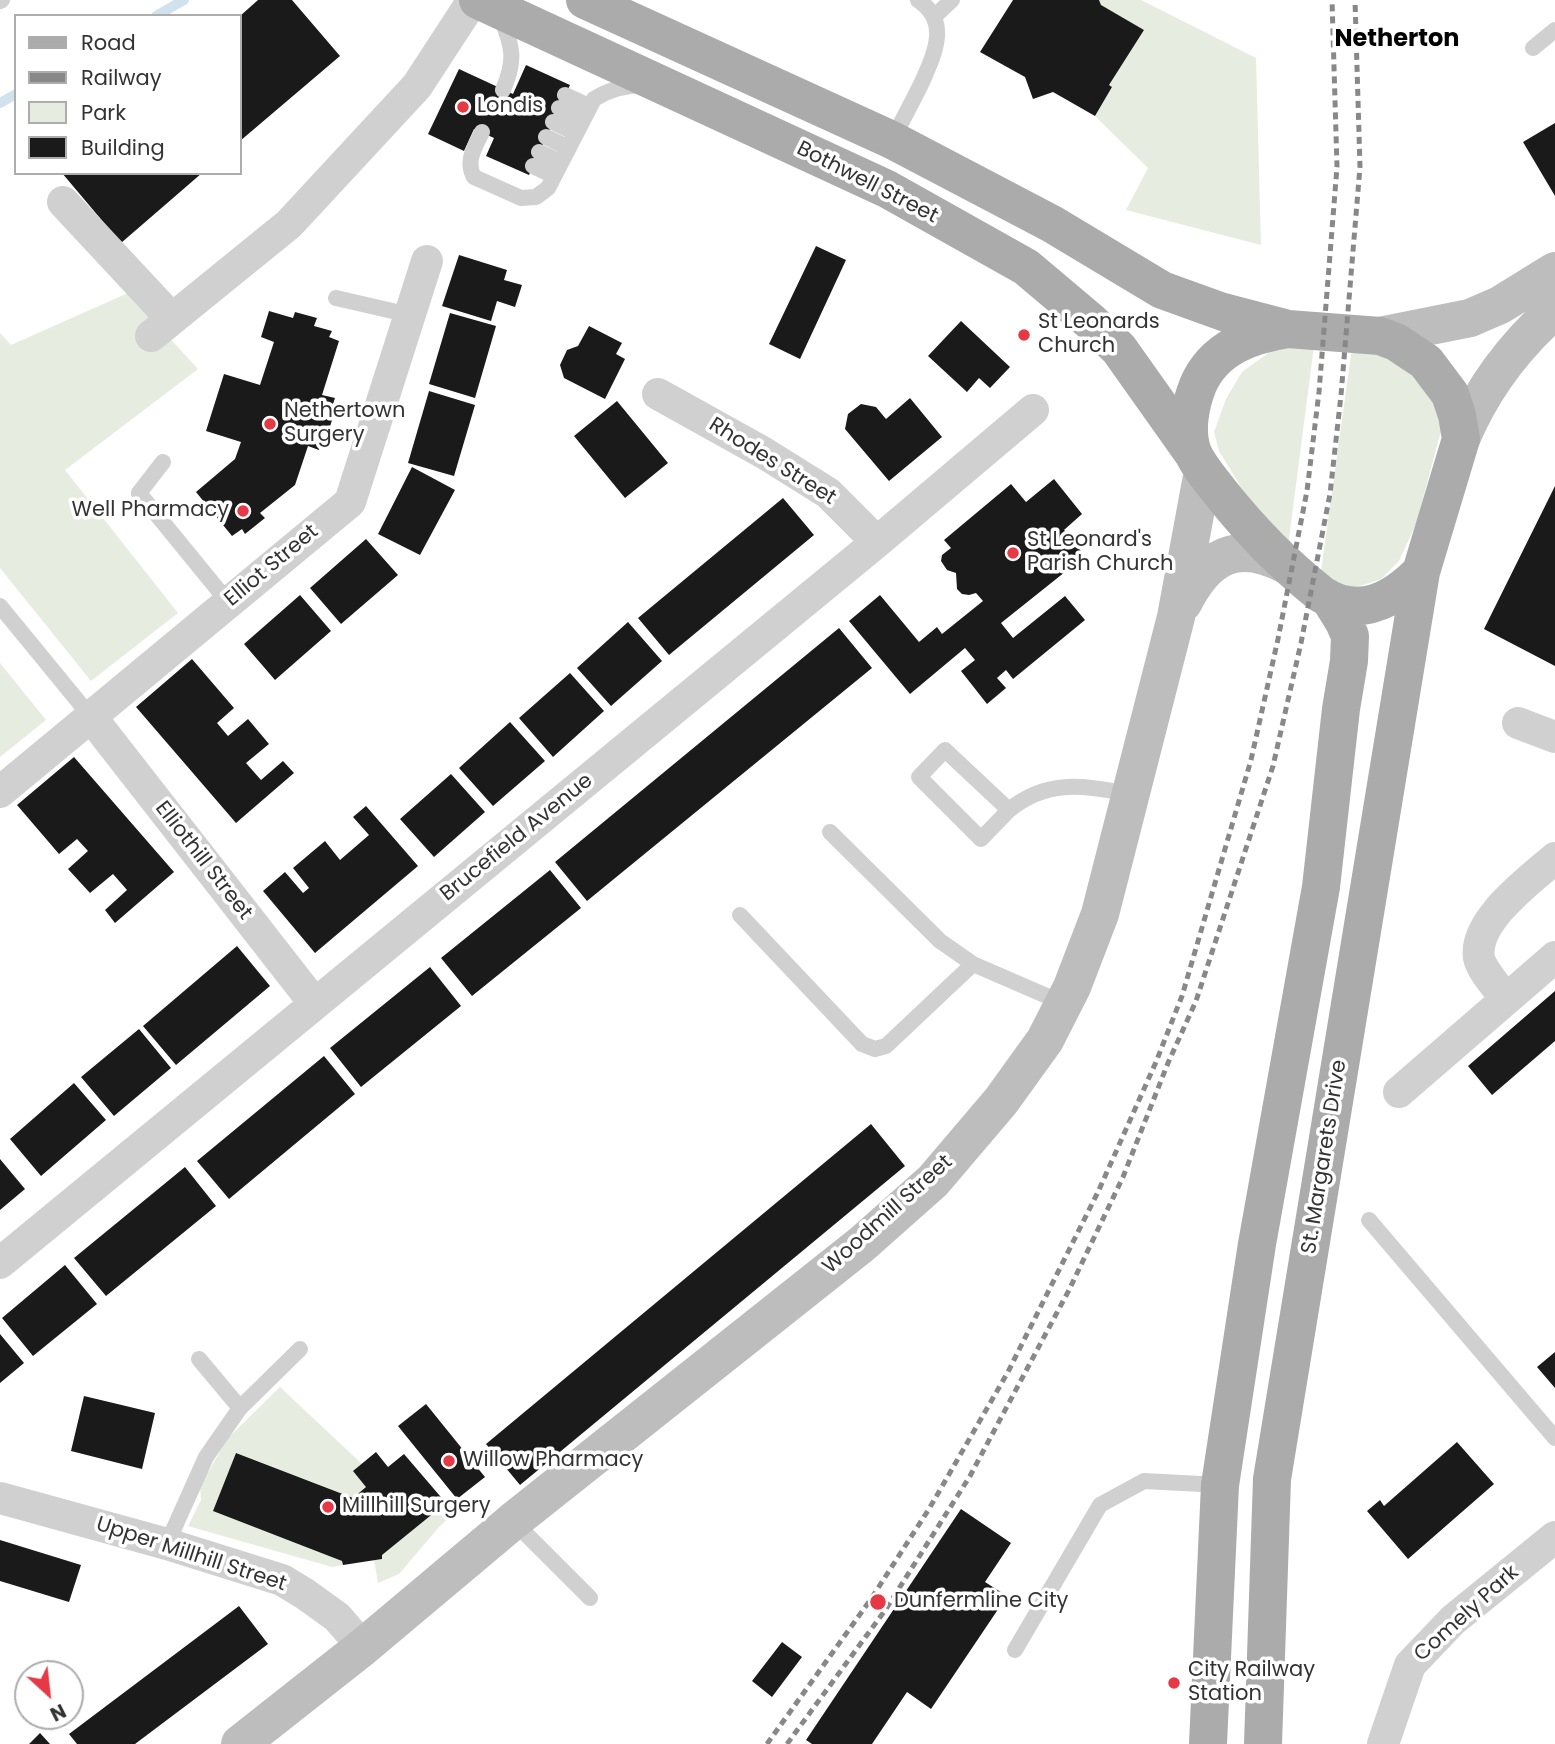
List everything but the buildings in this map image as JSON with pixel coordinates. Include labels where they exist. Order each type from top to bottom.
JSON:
[{"type":"main road","points":[[585,0],[892,140],[1052,224],[1162,290],[1223,312],[1288,330],[1380,336],[1411,351],[1426,362],[1450,394],[1461,439]]},
{"type":"main road","name":"Bothwell Street","points":[[482,3],[887,189],[1026,267],[1119,349],[1249,528],[1286,565],[1331,601]]},
{"type":"main road","points":[[1198,461],[1189,419],[1204,372],[1212,361],[1235,344],[1250,337],[1288,330]]},
{"type":"main road","name":"St. Margarets Drive","points":[[1263,1744],[1272,1479],[1420,572],[1448,490],[1461,439]]},
{"type":"main road","points":[[1331,601],[1349,606],[1382,601],[1399,592],[1420,572]]},
{"type":"main road","points":[[1208,1744],[1220,1485],[1257,1244],[1321,887],[1349,661],[1350,636],[1331,601]]},
{"type":"street","points":[[62,202],[162,328],[289,224],[417,86],[482,3]]},
{"type":"street","name":"Elliot Street","points":[[0,792],[350,502],[427,261]]},
{"type":"street","points":[[1380,336],[1470,318],[1500,305],[1555,271]]},
{"type":"street","points":[[1461,439],[1499,372],[1525,338],[1555,310]]},
{"type":"street","name":"Rhodes Street","points":[[658,394],[764,453],[828,493],[877,542]]},
{"type":"street","name":"Brucefield Avenue","points":[[0,1263],[877,542],[1033,410]]},
{"type":"street","name":"Woodmill Street","points":[[240,1744],[363,1647],[513,1521],[862,1244],[933,1181],[1002,1101],[1045,1040],[1100,914],[1175,617],[1198,461]]},
{"type":"street","name":"Woodmill Street","points":[[1175,617],[1194,583],[1205,569],[1217,560],[1244,553],[1273,558],[1286,565]]},
{"type":"street","name":"Elliothill Street","points":[[90,717],[315,1004]]},
{"type":"street","points":[[1518,723],[1555,737]]},
{"type":"street","points":[[1506,999],[1479,961],[1482,933],[1494,915],[1555,858]]},
{"type":"street","points":[[1399,1092],[1555,957]]},
{"type":"street","name":"Upper Millhill Street","points":[[0,1498],[167,1544],[282,1580],[337,1617],[363,1647]]},
{"type":"street","name":"Comely Park","points":[[1383,1744],[1410,1665],[1453,1620],[1555,1537]]},
{"type":"lane","points":[[892,140],[937,49],[938,32],[934,16],[918,0]]},
{"type":"lane","points":[[934,16],[952,0]]},
{"type":"lane","points":[[482,3],[508,34],[512,51],[511,81]]},
{"type":"lane","points":[[1533,48],[1555,30]]},
{"type":"lane","points":[[483,140],[470,163],[471,171],[479,181],[529,199],[542,194],[594,99],[613,89],[659,84]]},
{"type":"lane","points":[[549,130],[572,141]]},
{"type":"lane","points":[[549,130],[572,141]]},
{"type":"lane","points":[[549,130],[572,141]]},
{"type":"lane","points":[[336,298],[410,315]]},
{"type":"lane","points":[[163,462],[139,493],[228,602]]},
{"type":"lane","points":[[0,606],[90,717]]},
{"type":"lane","points":[[1009,810],[945,750],[919,778],[981,839],[1025,797],[1050,788],[1091,787],[1130,794]]},
{"type":"lane","points":[[831,832],[940,940],[973,964],[1063,1003]]},
{"type":"lane","points":[[740,915],[863,1044],[875,1049],[886,1046],[973,964]]},
{"type":"lane","points":[[1369,1220],[1555,1438]]},
{"type":"lane","points":[[167,1544],[206,1457],[240,1408],[300,1349]]},
{"type":"lane","points":[[199,1359],[240,1408]]},
{"type":"lane","points":[[1015,1650],[1100,1505],[1144,1481],[1220,1485]]},
{"type":"lane","points":[[513,1521],[590,1598]]},
{"type":"green space","points":[[1099,0],[1141,0],[1256,58],[1261,245],[1126,210],[1148,168],[1095,116],[1112,87],[1109,85],[1144,30],[1101,5]]},
{"type":"green space","points":[[128,293],[198,369],[65,470],[178,613],[91,681],[0,568],[0,333],[11,345]]},
{"type":"green space","points":[[1314,346],[1288,546],[1249,500],[1219,451],[1214,432],[1226,399],[1242,372],[1274,349]]},
{"type":"green space","points":[[1352,348],[1391,357],[1435,394],[1441,431],[1416,524],[1399,561],[1381,579],[1354,588],[1321,571]]},
{"type":"green space","points":[[0,663],[46,720],[0,757]]},
{"type":"green space","points":[[280,1387],[362,1464],[366,1487],[353,1498],[237,1453],[214,1511],[342,1561],[343,1565],[332,1567],[188,1526],[201,1500],[200,1486],[228,1438]]},
{"type":"green space","points":[[446,1503],[454,1513],[399,1574],[378,1583],[374,1560],[382,1559],[382,1554]]},
{"type":"waterway","points":[[160,14],[184,0]]},
{"type":"waterway","points":[[0,103],[14,95]]},
{"type":"railway","points":[[767,1744],[871,1599],[929,1509],[1008,1372],[1098,1192],[1156,1062],[1182,996],[1251,760],[1307,491],[1319,392],[1337,167],[1332,0]]},
{"type":"railway","points":[[787,1744],[886,1609],[970,1476],[1069,1290],[1123,1177],[1168,1063],[1196,1001],[1273,766],[1301,643],[1330,494],[1341,395],[1360,167],[1355,0]]},
{"type":"place","name":"Londis","points":[[463,107]]},
{"type":"place","name":"St Leonards Church","points":[[1024,335]]},
{"type":"place","name":"Nethertown Surgery","points":[[270,424]]},
{"type":"place","name":"Well Pharmacy","points":[[243,511]]},
{"type":"place","name":"St Leonard's Parish Church","points":[[1013,553]]},
{"type":"place","name":"Willow Pharmacy","points":[[449,1461]]},
{"type":"place","name":"Millhill Surgery","points":[[328,1507]]},
{"type":"place","name":"Dunfermline City","points":[[878,1602]]},
{"type":"place","name":"City Railway Station","points":[[1174,1683]]},
{"type":"district","name":"Netherton","points":[[1397,40]]}]
